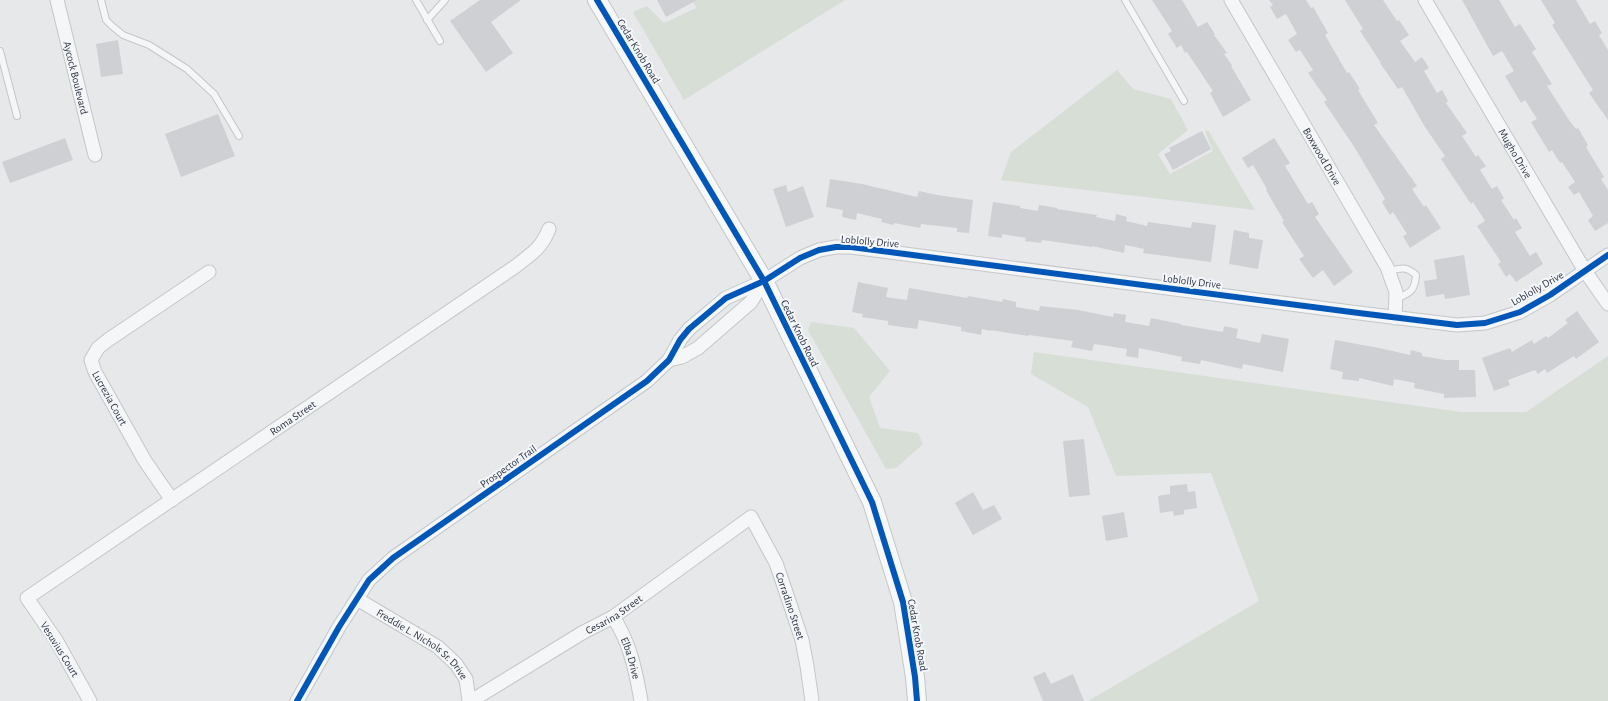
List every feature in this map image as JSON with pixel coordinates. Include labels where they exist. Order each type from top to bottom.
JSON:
[{"type":"street","name":"Aycock Boulevard","points":[[57,0],[95,155]]},
{"type":"street","name":"Cedar Knob Road","points":[[598,0],[764,281],[872,502],[903,602],[915,677],[917,701]]},
{"type":"street","name":"Boxwood Drive","points":[[1230,0],[1389,271],[1396,292],[1395,318]]},
{"type":"street","name":"Mugho Drive","points":[[1425,0],[1585,271],[1608,304]]},
{"type":"street","name":"Roma Street","points":[[27,598],[516,266],[538,249],[544,242],[549,229]]},
{"type":"street","name":"Loblolly Drive","points":[[764,281],[800,258],[819,250],[851,247],[1457,325],[1485,322],[1520,312],[1550,295],[1608,255]]},
{"type":"street","name":"Lucrezia Court","points":[[172,500],[137,447],[95,372],[91,360],[98,348],[108,340],[209,272]]},
{"type":"street","name":"Prospector Trail","points":[[669,360],[682,357],[698,348],[751,302],[764,281]]},
{"type":"street","name":"Prospector Trail","points":[[297,701],[339,627],[369,580],[393,558],[647,381],[669,360],[680,340],[689,329],[713,308],[736,293],[764,281]]},
{"type":"street","name":"Cesarina Street","points":[[470,701],[582,633],[613,618],[751,518]]},
{"type":"street","name":"Corradino Street","points":[[751,518],[776,563],[802,640],[812,701]]},
{"type":"street","name":"Vesuvius Court","points":[[27,598],[56,640],[90,701]]},
{"type":"street","name":"Freddie L. Nichols Sr. Drive","points":[[357,599],[438,647],[456,664],[466,679],[470,701]]},
{"type":"street","name":"Elba Drive","points":[[613,618],[620,627],[630,650],[638,680],[641,701]]},
{"type":"lane","points":[[101,0],[106,20],[112,26],[123,35],[148,45],[186,69],[214,94],[239,136]]},
{"type":"lane","points":[[416,0],[426,20],[440,41]]},
{"type":"lane","points":[[426,20],[445,0]]},
{"type":"lane","points":[[1125,0],[1184,101]]},
{"type":"lane","points":[[0,51],[17,116]]},
{"type":"lane","points":[[1389,271],[1400,268],[1410,269],[1416,275],[1415,285],[1412,290],[1408,294],[1396,299]]},
{"type":"shaded area","points":[[692,0],[845,0],[684,100],[633,12],[647,6],[664,23],[696,8]]},
{"type":"shaded area","points":[[1117,70],[1133,89],[1171,99],[1188,130],[1158,154],[1170,174],[1213,151],[1205,131],[1208,130],[1255,210],[1001,180],[1011,152]]},
{"type":"shaded area","points":[[811,322],[854,328],[890,371],[869,397],[880,428],[918,433],[923,444],[896,468],[886,469],[808,330]]},
{"type":"shaded area","points":[[1034,352],[1461,412],[1526,412],[1608,356],[1608,701],[1088,701],[1259,601],[1211,473],[1116,476],[1088,407],[1031,374]]},
{"type":"building","points":[[480,0],[521,0],[491,22],[513,53],[486,72],[450,21]]},
{"type":"building","points":[[657,0],[697,0],[666,17]]},
{"type":"building","points":[[1152,0],[1182,0],[1198,27],[1207,22],[1227,53],[1224,54],[1232,65],[1231,66],[1251,100],[1223,117],[1210,93],[1213,91],[1187,52],[1185,53],[1181,45],[1177,48],[1168,34],[1172,31]]},
{"type":"building","points":[[1269,0],[1306,0],[1311,8],[1313,7],[1328,33],[1325,35],[1347,73],[1349,72],[1360,89],[1358,90],[1378,123],[1374,125],[1417,186],[1412,189],[1424,207],[1426,205],[1441,228],[1410,248],[1403,236],[1407,234],[1393,212],[1390,215],[1382,202],[1385,199],[1355,148],[1324,102],[1327,100],[1308,73],[1313,70],[1300,50],[1296,52],[1288,40],[1297,34],[1286,14],[1277,19],[1270,7],[1273,5]]},
{"type":"building","points":[[1345,0],[1383,0],[1397,21],[1399,20],[1409,35],[1400,41],[1415,62],[1422,57],[1429,68],[1424,71],[1437,93],[1442,90],[1448,101],[1446,103],[1467,133],[1462,136],[1476,157],[1478,155],[1486,166],[1480,170],[1492,189],[1497,186],[1504,198],[1501,200],[1514,220],[1516,218],[1522,228],[1515,232],[1530,256],[1536,252],[1543,264],[1516,282],[1510,274],[1506,277],[1498,264],[1501,262],[1477,226],[1485,221],[1473,202],[1471,204],[1441,159],[1445,156],[1425,127],[1402,87],[1398,89],[1380,63],[1360,31],[1363,29]]},
{"type":"building","points":[[1462,0],[1499,0],[1515,27],[1520,24],[1536,49],[1532,52],[1552,84],[1547,86],[1571,123],[1576,129],[1578,128],[1588,145],[1586,147],[1604,177],[1601,179],[1608,190],[1608,223],[1595,231],[1588,220],[1593,216],[1579,192],[1574,195],[1568,187],[1575,182],[1552,150],[1549,152],[1531,122],[1537,119],[1525,100],[1521,103],[1505,76],[1514,71],[1502,51],[1493,56]]},
{"type":"building","points":[[1541,0],[1576,0],[1590,24],[1595,21],[1602,33],[1599,35],[1608,50],[1608,120],[1589,93],[1593,90],[1552,25],[1555,23]]},
{"type":"building","points":[[118,40],[123,74],[101,77],[96,44]]},
{"type":"building","points":[[218,114],[235,156],[181,177],[165,134]]},
{"type":"building","points":[[1202,131],[1211,149],[1173,170],[1164,154],[1171,151],[1169,148]]},
{"type":"building","points":[[65,138],[73,160],[10,183],[2,162]]},
{"type":"building","points":[[1274,138],[1290,163],[1285,166],[1308,204],[1312,202],[1319,214],[1315,217],[1353,272],[1334,286],[1323,270],[1313,278],[1299,259],[1304,256],[1282,222],[1284,221],[1266,190],[1267,189],[1253,165],[1248,168],[1242,158]]},
{"type":"building","points":[[830,179],[862,184],[917,197],[919,191],[973,200],[969,233],[957,232],[957,228],[921,224],[920,228],[894,223],[893,225],[881,222],[882,219],[857,213],[856,220],[842,217],[843,210],[826,207]]},
{"type":"building","points":[[786,185],[788,192],[803,186],[814,217],[786,227],[773,189]]},
{"type":"building","points":[[993,202],[1020,206],[1020,208],[1038,211],[1039,205],[1097,215],[1096,217],[1115,221],[1116,214],[1127,217],[1126,221],[1147,226],[1148,222],[1191,228],[1192,222],[1216,225],[1211,262],[1143,253],[1144,249],[1125,245],[1124,253],[1092,246],[1042,240],[1041,243],[1025,241],[1026,238],[1002,234],[1002,238],[988,236]]},
{"type":"building","points":[[1234,230],[1249,233],[1249,238],[1263,240],[1258,269],[1229,264]]},
{"type":"building","points":[[1464,255],[1470,295],[1445,299],[1444,294],[1426,297],[1424,281],[1437,279],[1434,260]]},
{"type":"building","points":[[858,282],[888,288],[886,297],[907,300],[909,288],[967,298],[968,296],[1002,302],[1003,299],[1016,302],[1016,307],[1039,311],[1040,306],[1078,310],[1113,317],[1114,313],[1126,315],[1125,322],[1149,326],[1151,318],[1223,332],[1224,326],[1238,329],[1236,338],[1260,343],[1262,334],[1289,339],[1283,372],[1243,364],[1242,369],[1201,360],[1200,364],[1181,361],[1182,357],[1139,348],[1138,358],[1126,356],[1127,349],[1094,344],[1092,351],[1071,347],[1073,341],[982,329],[981,335],[961,331],[961,327],[919,320],[917,329],[888,325],[888,321],[862,317],[863,314],[852,312]]},
{"type":"building","points":[[1577,311],[1599,342],[1576,359],[1574,356],[1547,373],[1545,369],[1538,374],[1535,370],[1508,380],[1510,385],[1494,391],[1482,358],[1510,348],[1512,352],[1532,340],[1534,344],[1546,336],[1548,338],[1568,323],[1565,320]]},
{"type":"building","points":[[1335,340],[1410,355],[1411,350],[1422,353],[1422,356],[1445,360],[1459,360],[1459,370],[1475,370],[1476,397],[1444,398],[1444,394],[1414,388],[1415,383],[1394,379],[1393,386],[1359,378],[1359,381],[1342,379],[1343,372],[1330,369]]},
{"type":"building","points":[[1084,439],[1090,495],[1069,497],[1063,441]]},
{"type":"building","points":[[1187,484],[1188,492],[1195,491],[1197,508],[1184,510],[1184,514],[1174,516],[1173,511],[1160,513],[1158,496],[1170,494],[1170,486]]},
{"type":"building","points":[[973,492],[983,510],[994,505],[1002,519],[973,535],[955,503]]},
{"type":"building","points":[[1124,512],[1128,537],[1106,541],[1102,516]]},
{"type":"building","points":[[1045,672],[1051,684],[1073,674],[1084,701],[1043,701],[1033,677]]},
{"type":"cycle path","points":[[597,0],[764,281],[872,502],[903,602],[915,677],[917,701]]},
{"type":"cycle path","points":[[297,701],[339,627],[369,580],[393,558],[647,381],[669,360],[680,340],[689,329],[726,298],[764,281],[800,258],[819,250],[836,247],[851,247],[1457,325],[1485,323],[1520,312],[1550,295],[1608,255]]}]
